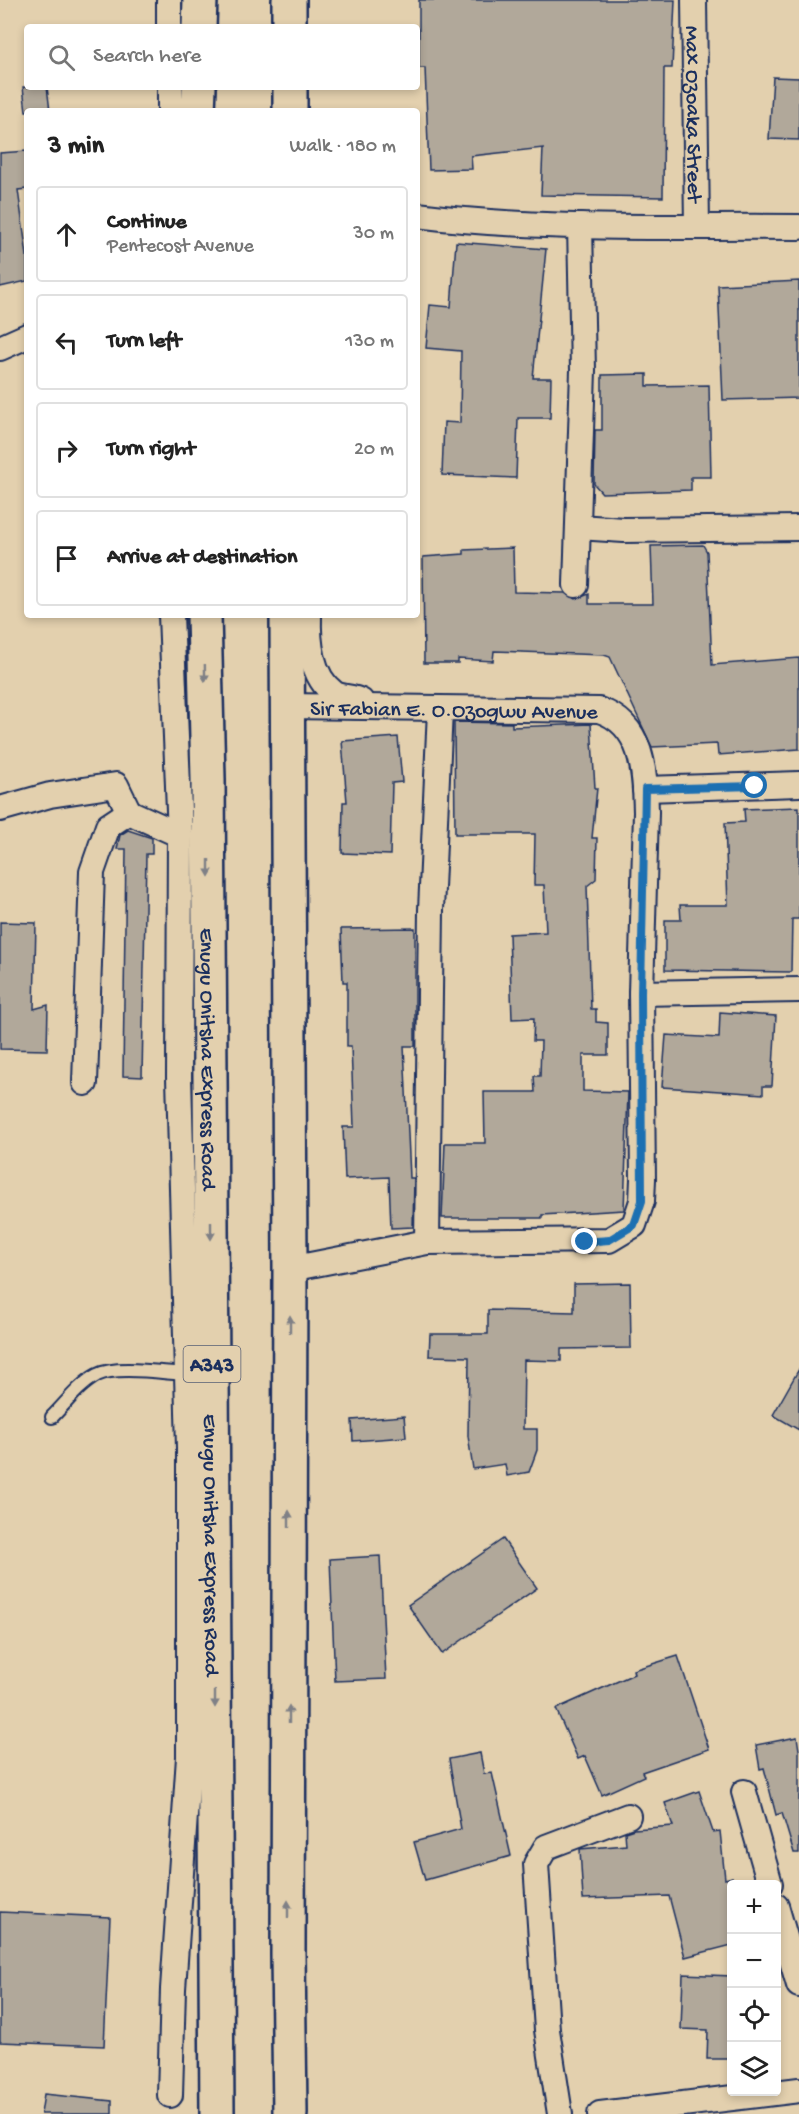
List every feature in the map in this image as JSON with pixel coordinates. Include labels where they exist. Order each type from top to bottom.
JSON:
[{"type":"highway","points":[[199,24],[200,0]]},
{"type":"highway","points":[[289,0],[290,24]]},
{"type":"highway","points":[[198,108],[199,90]]},
{"type":"highway","points":[[290,90],[290,108]]},
{"type":"highway","name":"Enugu Onitsha Express Road","points":[[204,618],[208,779],[217,2114]]},
{"type":"highway","points":[[288,618],[286,706],[290,1269],[288,1954],[290,2114]]},
{"type":"highway","points":[[288,1954],[313,2114]]},
{"type":"highway","points":[[202,2114],[207,2090],[218,2079]]},
{"type":"street","points":[[169,0],[169,24]]},
{"type":"street","name":"Max Ozoaka Street","points":[[694,0],[697,226]]},
{"type":"street","points":[[170,90],[170,108]]},
{"type":"street","points":[[420,215],[472,221],[580,226],[799,227]]},
{"type":"street","points":[[576,585],[583,370],[580,226]]},
{"type":"street","points":[[0,348],[24,337]]},
{"type":"street","points":[[578,527],[624,530],[799,528]]},
{"type":"street","points":[[170,2096],[172,1989],[189,1757],[187,1374],[179,1077],[180,835],[171,618]]},
{"type":"street","points":[[309,618],[314,663],[324,682],[335,694],[354,697],[373,708]]},
{"type":"street","name":"Sir Fabian E. O.Ozogwu Avenue","points":[[286,706],[440,710],[599,710],[612,714],[626,724],[636,742],[645,789],[641,993],[643,1179],[642,1201],[634,1225],[609,1240],[427,1242],[290,1269]]},
{"type":"street","points":[[427,1242],[431,910],[440,710]]},
{"type":"street","points":[[645,789],[799,784]]},
{"type":"street","points":[[0,809],[50,795],[116,785],[129,812],[180,835]]},
{"type":"street","points":[[85,1083],[92,872],[108,826],[129,812]]},
{"type":"street","points":[[641,993],[799,990]]},
{"type":"street","points":[[744,1792],[769,1880]]},
{"type":"street","points":[[560,2114],[547,2030],[536,1864],[546,1847],[628,1816]]},
{"type":"street","points":[[781,1920],[799,1985]]},
{"type":"street","points":[[600,2114],[799,2090]]},
{"type":"lane","points":[[51,1417],[84,1384],[98,1374],[110,1370],[187,1374]]},
{"type":"building","points":[[419,0],[675,0],[672,68],[664,68],[663,197],[541,195],[543,148],[471,156],[472,169],[429,170],[425,68],[420,68]]},
{"type":"building","points":[[773,77],[799,78],[799,140],[769,139]]},
{"type":"building","points":[[23,87],[24,90],[47,90],[50,108],[26,108]]},
{"type":"building","points":[[24,151],[24,189],[18,190],[24,234],[24,282],[0,287],[0,153]]},
{"type":"building","points":[[456,242],[546,249],[533,378],[551,378],[550,418],[518,418],[516,478],[442,475],[444,422],[460,423],[461,351],[426,348],[430,305],[451,307]]},
{"type":"building","points":[[799,281],[799,398],[723,400],[718,285]]},
{"type":"building","points":[[647,374],[647,386],[709,385],[711,477],[691,477],[691,490],[602,493],[594,484],[595,430],[602,430],[602,375]]},
{"type":"building","points":[[703,545],[707,552],[712,665],[799,658],[799,749],[718,755],[717,744],[652,747],[610,657],[604,655],[494,651],[493,661],[458,659],[458,663],[424,663],[423,557],[464,554],[464,550],[513,548],[514,592],[565,593],[576,599],[589,594],[589,604],[653,604],[651,546]]},
{"type":"building","points":[[454,722],[512,723],[512,727],[591,724],[595,788],[597,788],[592,838],[597,838],[596,879],[587,886],[591,1009],[596,1009],[596,1022],[608,1023],[608,1055],[583,1055],[583,1091],[628,1092],[624,1210],[542,1215],[542,1218],[442,1218],[445,1143],[485,1143],[484,1092],[535,1092],[534,1076],[540,1076],[541,1041],[533,1041],[534,1018],[512,1019],[509,934],[546,932],[544,885],[534,885],[535,834],[455,834]]},
{"type":"building","points":[[398,737],[402,782],[392,783],[390,855],[342,853],[343,802],[347,802],[342,741]]},
{"type":"building","points":[[799,807],[799,919],[792,919],[791,972],[665,970],[665,920],[681,920],[680,905],[728,905],[725,823],[745,822],[744,809]]},
{"type":"building","points":[[128,830],[152,838],[152,854],[146,854],[142,1077],[123,1076],[126,849],[117,849],[120,835]]},
{"type":"building","points":[[0,922],[36,923],[34,1009],[48,1005],[47,1050],[0,1049]]},
{"type":"building","points":[[415,928],[415,1046],[404,1046],[410,1178],[414,1178],[413,1227],[391,1228],[389,1177],[345,1179],[343,1127],[354,1127],[351,1046],[347,1046],[347,982],[343,982],[341,929]]},
{"type":"building","points":[[720,1012],[776,1016],[772,1086],[763,1086],[763,1094],[662,1087],[666,1035],[719,1038]]},
{"type":"building","points":[[630,1283],[631,1348],[561,1349],[561,1361],[524,1360],[523,1429],[537,1429],[537,1450],[529,1472],[507,1476],[505,1464],[473,1469],[468,1436],[469,1357],[429,1356],[430,1334],[488,1334],[488,1310],[574,1312],[574,1284]]},
{"type":"building","points":[[799,1369],[799,1430],[773,1415]]},
{"type":"building","points":[[404,1416],[406,1437],[353,1441],[352,1420]]},
{"type":"building","points":[[503,1539],[537,1588],[442,1654],[408,1605]]},
{"type":"building","points":[[380,1556],[386,1679],[335,1681],[330,1559]]},
{"type":"building","points":[[678,1656],[709,1749],[642,1772],[644,1776],[602,1795],[585,1756],[578,1759],[556,1709],[634,1674],[633,1670]]},
{"type":"building","points":[[797,1737],[799,1853],[794,1853],[782,1813],[776,1815],[764,1768],[760,1769],[756,1745]]},
{"type":"building","points":[[480,1753],[484,1774],[492,1773],[511,1856],[425,1880],[414,1842],[461,1829],[449,1759]]},
{"type":"building","points":[[699,1791],[713,1832],[720,1831],[725,1879],[732,1877],[732,1880],[727,1880],[727,1946],[685,1957],[669,1896],[583,1899],[580,1849],[626,1845],[625,1832],[634,1829],[673,1826],[665,1803]]},
{"type":"building","points":[[0,1912],[110,1917],[104,2046],[0,2042]]},
{"type":"building","points":[[683,1974],[727,1976],[727,2059],[707,2059],[708,2030],[681,2029]]},
{"type":"building","points":[[44,2094],[112,2101],[112,2114],[41,2114]]},
{"type":"route","points":[[585,1242],[609,1240],[634,1225],[642,1201],[641,993],[645,789],[755,786]]}]
